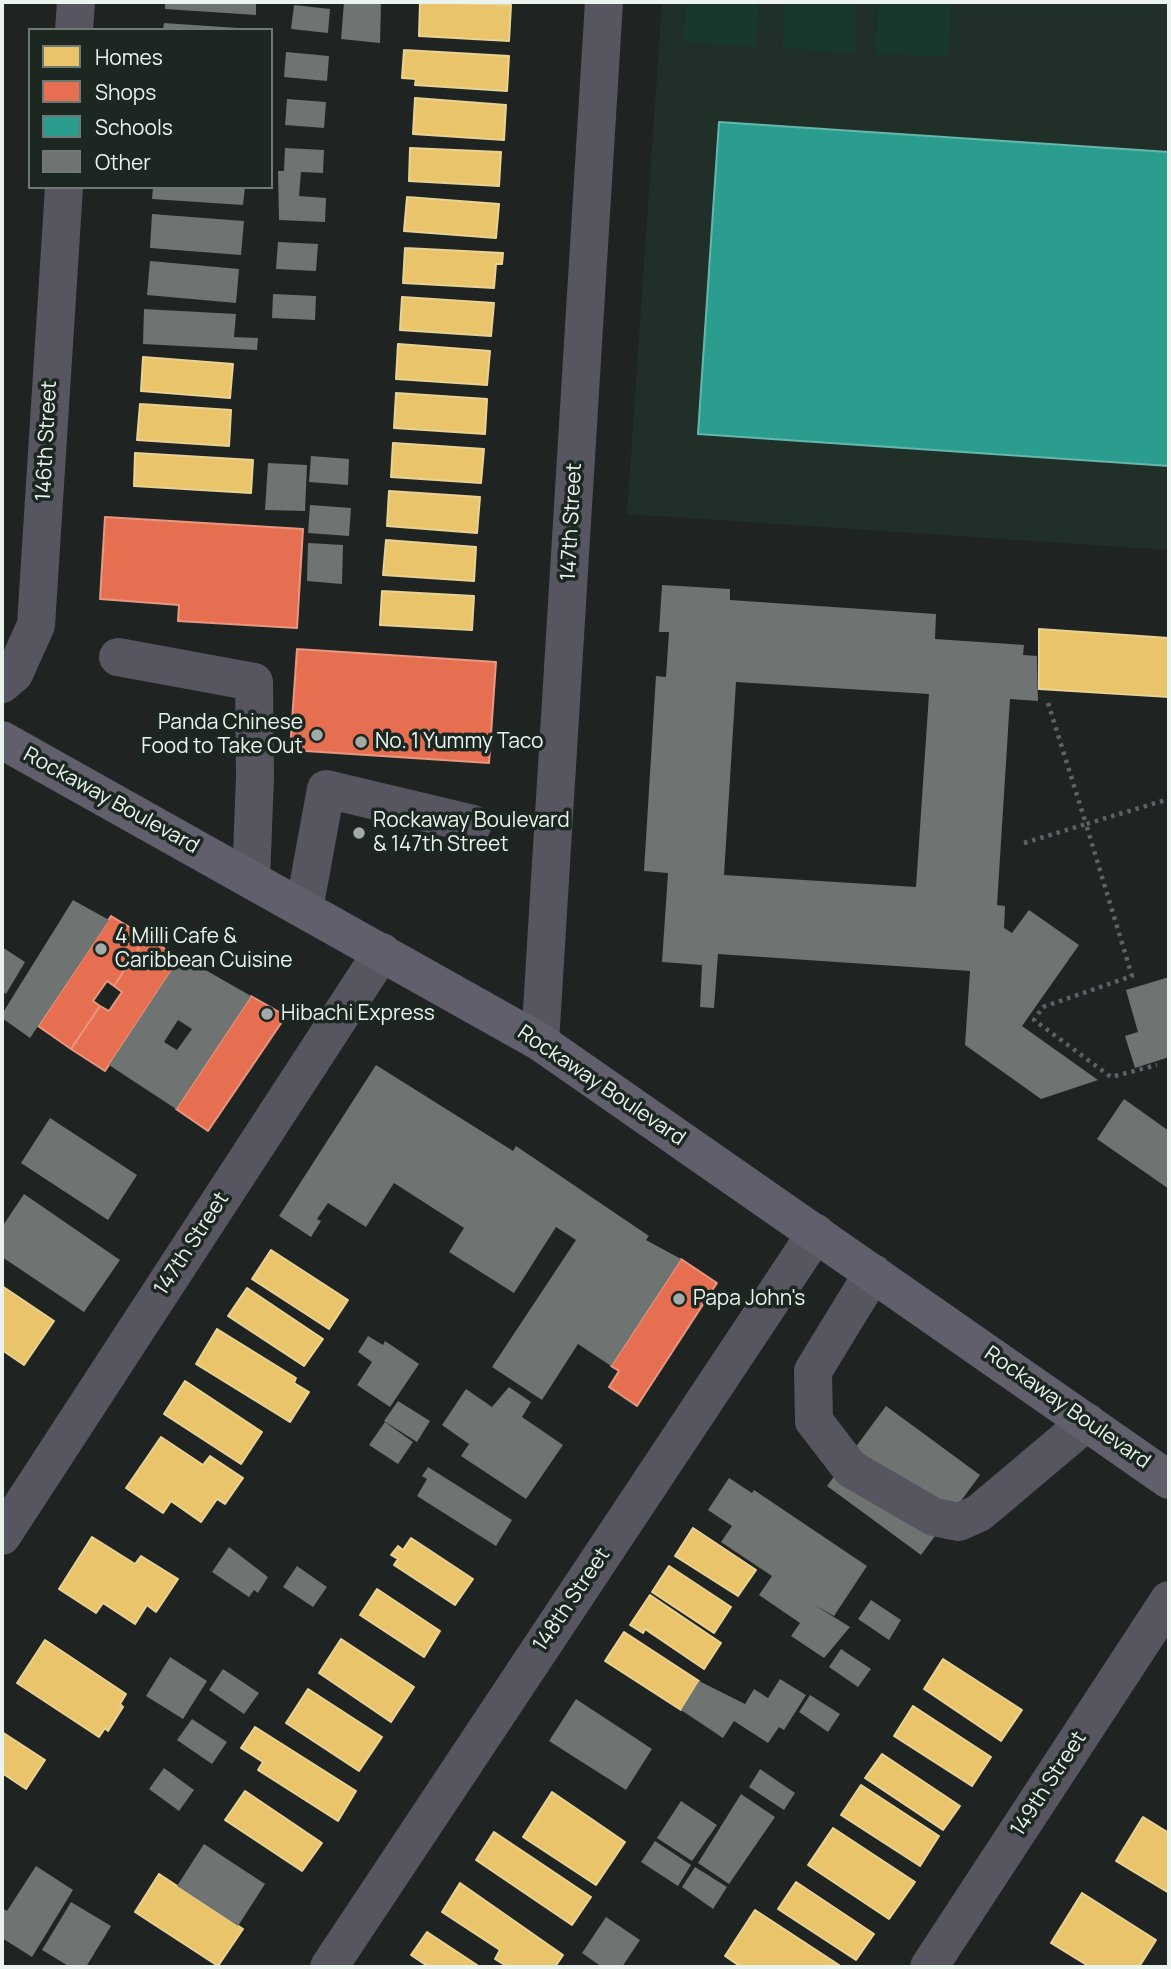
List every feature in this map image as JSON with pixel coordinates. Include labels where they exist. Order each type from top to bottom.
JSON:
[{"type":"main road","name":"Rockaway Boulevard","points":[[2,740],[540,1042],[1169,1480]]},
{"type":"street","points":[[74,28],[76,2]]},
{"type":"street","name":"147th Street","points":[[540,1042],[604,2]]},
{"type":"street","name":"146th Street","points":[[2,684],[14,674],[36,625],[64,189]]},
{"type":"street","points":[[118,657],[254,682],[255,777],[251,879]]},
{"type":"street","points":[[304,909],[327,789],[472,824]]},
{"type":"street","name":"147th Street","points":[[2,1536],[382,952]]},
{"type":"street","name":"148th Street","points":[[329,1967],[816,1233]]},
{"type":"street","points":[[873,1273],[813,1371],[814,1421],[851,1469],[934,1517],[960,1522],[979,1513],[1087,1422]]},
{"type":"street","name":"149th Street","points":[[929,1967],[1164,1620]]},
{"type":"path","points":[[1048,703],[1132,976],[1043,1007],[1034,1020],[1111,1077],[1157,1065]]},
{"type":"path","points":[[1024,843],[1169,799]]},
{"type":"shaded area","points":[[662,2],[1169,2],[1169,550],[627,514]]},
{"type":"green space","points":[[686,2],[758,2],[756,47],[684,42]]},
{"type":"green space","points":[[785,2],[857,2],[855,53],[782,48]]},
{"type":"green space","points":[[879,2],[951,2],[948,57],[876,53]]},
{"type":"building: Homes","points":[[420,2],[511,5],[509,41],[419,36]]},
{"type":"building: Homes","points":[[404,50],[509,56],[507,91],[415,85],[416,79],[402,78]]},
{"type":"building: Homes","points":[[415,98],[506,105],[504,140],[413,134]]},
{"type":"building: Homes","points":[[410,148],[501,152],[499,186],[409,181]]},
{"type":"building: Homes","points":[[407,197],[499,204],[496,238],[404,231]]},
{"type":"building: Homes","points":[[405,248],[503,253],[502,264],[496,264],[494,288],[403,283]]},
{"type":"building: Homes","points":[[402,297],[494,303],[491,336],[400,330]]},
{"type":"building: Homes","points":[[398,344],[490,351],[487,385],[396,379]]},
{"type":"building: Homes","points":[[143,357],[233,364],[230,398],[141,391]]},
{"type":"building: Homes","points":[[396,393],[487,399],[485,434],[394,428]]},
{"type":"building: Homes","points":[[140,404],[231,410],[229,446],[137,440]]},
{"type":"building: Homes","points":[[393,443],[484,449],[481,483],[391,477]]},
{"type":"building: Homes","points":[[135,453],[253,460],[251,493],[134,486]]},
{"type":"building: Homes","points":[[389,491],[480,497],[477,533],[387,526]]},
{"type":"building: Homes","points":[[386,540],[476,547],[474,581],[383,575]]},
{"type":"building: Homes","points":[[382,591],[474,596],[472,630],[380,625]]},
{"type":"building: Homes","points":[[1039,629],[1169,638],[1169,697],[1039,689]]},
{"type":"building: Homes","points":[[271,1250],[348,1300],[329,1329],[252,1279]]},
{"type":"building: Homes","points":[[2,1286],[54,1321],[24,1365],[2,1350]]},
{"type":"building: Homes","points":[[247,1288],[323,1339],[304,1366],[228,1316]]},
{"type":"building: Homes","points":[[217,1329],[296,1378],[294,1383],[309,1392],[290,1422],[196,1364]]},
{"type":"building: Homes","points":[[185,1381],[262,1432],[241,1464],[164,1414]]},
{"type":"building: Homes","points":[[161,1437],[203,1465],[210,1456],[243,1478],[225,1504],[217,1499],[201,1522],[171,1501],[163,1513],[126,1488]]},
{"type":"building: Homes","points":[[693,1528],[756,1570],[738,1596],[675,1556]]},
{"type":"building: Homes","points":[[92,1537],[135,1564],[141,1556],[178,1579],[156,1612],[147,1605],[135,1624],[103,1603],[96,1613],[59,1589]]},
{"type":"building: Homes","points":[[411,1538],[473,1579],[455,1605],[394,1565],[398,1559],[391,1555],[398,1546],[403,1550]]},
{"type":"building: Homes","points":[[669,1566],[731,1607],[714,1633],[652,1592]]},
{"type":"building: Homes","points":[[377,1589],[440,1631],[424,1657],[360,1615]]},
{"type":"building: Homes","points":[[650,1595],[721,1643],[704,1669],[645,1629],[643,1633],[630,1625]]},
{"type":"building: Homes","points":[[624,1632],[699,1681],[681,1710],[605,1661]]},
{"type":"building: Homes","points":[[341,1639],[414,1687],[391,1722],[319,1673]]},
{"type":"building: Homes","points":[[45,1640],[126,1694],[120,1704],[123,1707],[108,1731],[105,1728],[99,1737],[17,1683]]},
{"type":"building: Homes","points":[[943,1659],[1022,1710],[1001,1741],[924,1689]]},
{"type":"building: Homes","points":[[308,1689],[382,1737],[359,1771],[286,1723]]},
{"type":"building: Homes","points":[[913,1706],[991,1757],[972,1786],[894,1736]]},
{"type":"building: Homes","points":[[255,1727],[356,1791],[338,1821],[258,1770],[263,1762],[241,1748]]},
{"type":"building: Homes","points":[[2,1732],[45,1760],[26,1789],[2,1773]]},
{"type":"building: Homes","points":[[882,1754],[960,1806],[943,1830],[865,1778]]},
{"type":"building: Homes","points":[[861,1785],[939,1836],[920,1866],[841,1815]]},
{"type":"building: Homes","points":[[245,1791],[322,1843],[302,1871],[225,1820]]},
{"type":"building: Homes","points":[[552,1792],[625,1842],[596,1885],[523,1837]]},
{"type":"building: Homes","points":[[1143,1817],[1169,1833],[1169,1893],[1116,1861]]},
{"type":"building: Homes","points":[[833,1828],[915,1882],[889,1919],[808,1865]]},
{"type":"building: Homes","points":[[494,1832],[591,1897],[572,1925],[476,1860]]},
{"type":"building: Homes","points":[[159,1874],[243,1929],[218,1966],[135,1912]]},
{"type":"building: Homes","points":[[796,1882],[874,1934],[856,1960],[778,1909]]},
{"type":"building: Homes","points":[[460,1883],[563,1955],[555,1967],[508,1967],[495,1959],[500,1950],[442,1912]]},
{"type":"building: Homes","points":[[1082,1893],[1156,1940],[1139,1967],[1090,1967],[1051,1943]]},
{"type":"building: Homes","points":[[755,1910],[842,1967],[741,1967],[725,1956]]},
{"type":"building: Homes","points":[[427,1932],[480,1967],[429,1967],[411,1955]]},
{"type":"building: Shops","points":[[105,517],[303,529],[297,628],[178,621],[179,605],[100,599]]},
{"type":"building: Shops","points":[[297,649],[496,662],[489,763],[290,750]]},
{"type":"building: Shops","points":[[111,916],[146,937],[114,986],[107,981],[93,1001],[100,1006],[71,1049],[38,1026]]},
{"type":"building: Shops","points":[[146,937],[180,958],[105,1071],[71,1049],[100,1006],[109,1011],[122,992],[114,986]]},
{"type":"building: Shops","points":[[251,996],[286,1016],[208,1131],[176,1109]]},
{"type":"building: Shops","points":[[681,1259],[717,1283],[637,1406],[609,1387],[619,1371],[611,1366]]},
{"type":"building: Schools","points":[[719,122],[1169,152],[1169,466],[698,434]]},
{"type":"building: Other","points":[[165,2],[256,2],[256,15],[165,9]]},
{"type":"building: Other","points":[[344,2],[381,2],[380,43],[341,39]]},
{"type":"building: Other","points":[[294,5],[330,9],[328,33],[291,29]]},
{"type":"building: Other","points":[[164,23],[238,28],[163,28]]},
{"type":"building: Other","points":[[286,52],[329,56],[327,81],[284,77]]},
{"type":"building: Other","points":[[287,99],[326,102],[324,128],[285,125]]},
{"type":"building: Other","points":[[285,148],[324,150],[323,173],[301,172],[299,196],[326,198],[325,222],[279,220],[278,171],[284,171]]},
{"type":"building: Other","points":[[153,189],[245,189],[243,205],[152,199]]},
{"type":"building: Other","points":[[152,214],[244,221],[241,255],[150,248]]},
{"type":"building: Other","points":[[278,242],[318,244],[316,271],[276,269]]},
{"type":"building: Other","points":[[150,261],[239,269],[236,303],[147,295]]},
{"type":"building: Other","points":[[273,294],[316,296],[315,320],[272,318]]},
{"type":"building: Other","points":[[144,309],[236,314],[234,337],[258,338],[257,350],[143,344]]},
{"type":"building: Other","points":[[311,456],[349,459],[348,485],[309,482]]},
{"type":"building: Other","points":[[268,463],[307,465],[305,511],[265,510]]},
{"type":"building: Other","points":[[310,505],[351,508],[349,536],[308,533]]},
{"type":"building: Other","points":[[308,543],[343,545],[342,584],[307,581]]},
{"type":"building: Other","points":[[662,585],[730,589],[730,600],[936,614],[935,639],[1024,645],[1023,655],[1037,656],[1038,701],[1010,699],[997,905],[1005,906],[1004,928],[1012,933],[1029,910],[1079,945],[1022,1026],[1098,1080],[1041,1099],[965,1045],[970,971],[718,954],[714,1008],[700,1007],[702,965],[662,962],[668,873],[644,871],[656,676],[666,677],[669,632],[659,632]],"holes":[[[736,682],[929,694],[916,887],[724,875]]]},
{"type":"building: Other","points":[[73,900],[109,920],[30,1038],[2,1018],[2,1014]]},
{"type":"building: Other","points":[[2,947],[25,962],[6,994],[2,991]]},
{"type":"building: Other","points":[[181,956],[251,996],[176,1109],[109,1065]],"holes":[[[178,1020],[192,1029],[177,1050],[164,1042]]]},
{"type":"building: Other","points":[[1169,977],[1169,1057],[1135,1068],[1125,1036],[1138,1032],[1126,990]]},
{"type":"building: Other","points":[[376,1065],[513,1151],[516,1146],[649,1236],[646,1240],[681,1259],[611,1366],[578,1344],[542,1400],[492,1367],[576,1240],[556,1227],[514,1293],[449,1252],[464,1228],[394,1183],[366,1227],[328,1203],[317,1219],[321,1221],[311,1237],[279,1216]]},
{"type":"building: Other","points":[[1124,1099],[1169,1131],[1169,1189],[1097,1139]]},
{"type":"building: Other","points":[[50,1118],[137,1175],[108,1220],[21,1163]]},
{"type":"building: Other","points":[[24,1194],[120,1260],[84,1312],[2,1257],[2,1227]]},
{"type":"building: Other","points":[[368,1336],[383,1345],[385,1341],[419,1364],[390,1407],[357,1385],[372,1362],[358,1352]]},
{"type":"building: Other","points":[[509,1387],[531,1402],[522,1417],[563,1445],[526,1499],[461,1456],[469,1444],[442,1425],[466,1389],[492,1407]]},
{"type":"building: Other","points":[[398,1401],[430,1421],[417,1442],[384,1421]]},
{"type":"building: Other","points":[[886,1406],[980,1475],[921,1555],[827,1486]]},
{"type":"building: Other","points":[[385,1422],[413,1442],[398,1464],[369,1445]]},
{"type":"building: Other","points":[[428,1467],[512,1520],[496,1546],[417,1496],[427,1479],[422,1476]]},
{"type":"building: Other","points":[[729,1478],[752,1493],[754,1490],[867,1566],[834,1616],[813,1604],[850,1627],[824,1658],[791,1636],[800,1623],[759,1595],[772,1576],[721,1542],[732,1526],[708,1510]]},
{"type":"building: Other","points":[[229,1547],[268,1577],[258,1593],[254,1590],[249,1597],[212,1572]]},
{"type":"building: Other","points":[[297,1566],[327,1587],[313,1607],[283,1587]]},
{"type":"building: Other","points":[[871,1600],[901,1620],[889,1640],[858,1619]]},
{"type":"building: Other","points":[[841,1649],[871,1669],[858,1687],[829,1667]]},
{"type":"building: Other","points":[[170,1657],[207,1681],[183,1719],[146,1696]]},
{"type":"building: Other","points":[[223,1669],[259,1693],[244,1714],[209,1690]]},
{"type":"building: Other","points":[[780,1679],[806,1695],[784,1730],[779,1727],[768,1743],[734,1721],[723,1738],[681,1710],[699,1681],[745,1704],[754,1689],[768,1698]]},
{"type":"building: Other","points":[[810,1695],[840,1714],[828,1732],[799,1712]]},
{"type":"building: Other","points":[[576,1699],[652,1749],[626,1790],[549,1741]]},
{"type":"building: Other","points":[[192,1719],[227,1742],[212,1764],[177,1740]]},
{"type":"building: Other","points":[[164,1768],[194,1790],[179,1811],[149,1789]]},
{"type":"building: Other","points":[[760,1769],[795,1793],[784,1810],[749,1787]]},
{"type":"building: Other","points":[[741,1794],[775,1817],[729,1884],[698,1863]]},
{"type":"building: Other","points":[[681,1801],[717,1825],[692,1861],[657,1838]]},
{"type":"building: Other","points":[[655,1841],[691,1865],[678,1886],[641,1862]]},
{"type":"building: Other","points":[[204,1844],[265,1884],[238,1926],[177,1886]]},
{"type":"building: Other","points":[[36,1866],[73,1890],[32,1957],[2,1938],[2,1908],[7,1911]]},
{"type":"building: Other","points":[[695,1867],[727,1887],[713,1909],[682,1887]]},
{"type":"building: Other","points":[[71,1902],[111,1926],[86,1967],[70,1967],[42,1950]]},
{"type":"building: Other","points":[[606,1917],[640,1940],[622,1967],[602,1967],[582,1953]]},
{"type":"place","name":"Panda Chinese Food to Take Out","points":[[317,735]]},
{"type":"place","name":"No. 1 Yummy Taco","points":[[361,742]]},
{"type":"place","name":"Rockaway Boulevard & 147th Street","points":[[359,833]]},
{"type":"place","name":"4 Milli Cafe & Caribbean Cuisine","points":[[101,949]]},
{"type":"place","name":"Hibachi Express","points":[[267,1014]]},
{"type":"place","name":"Papa John's","points":[[679,1299]]}]
